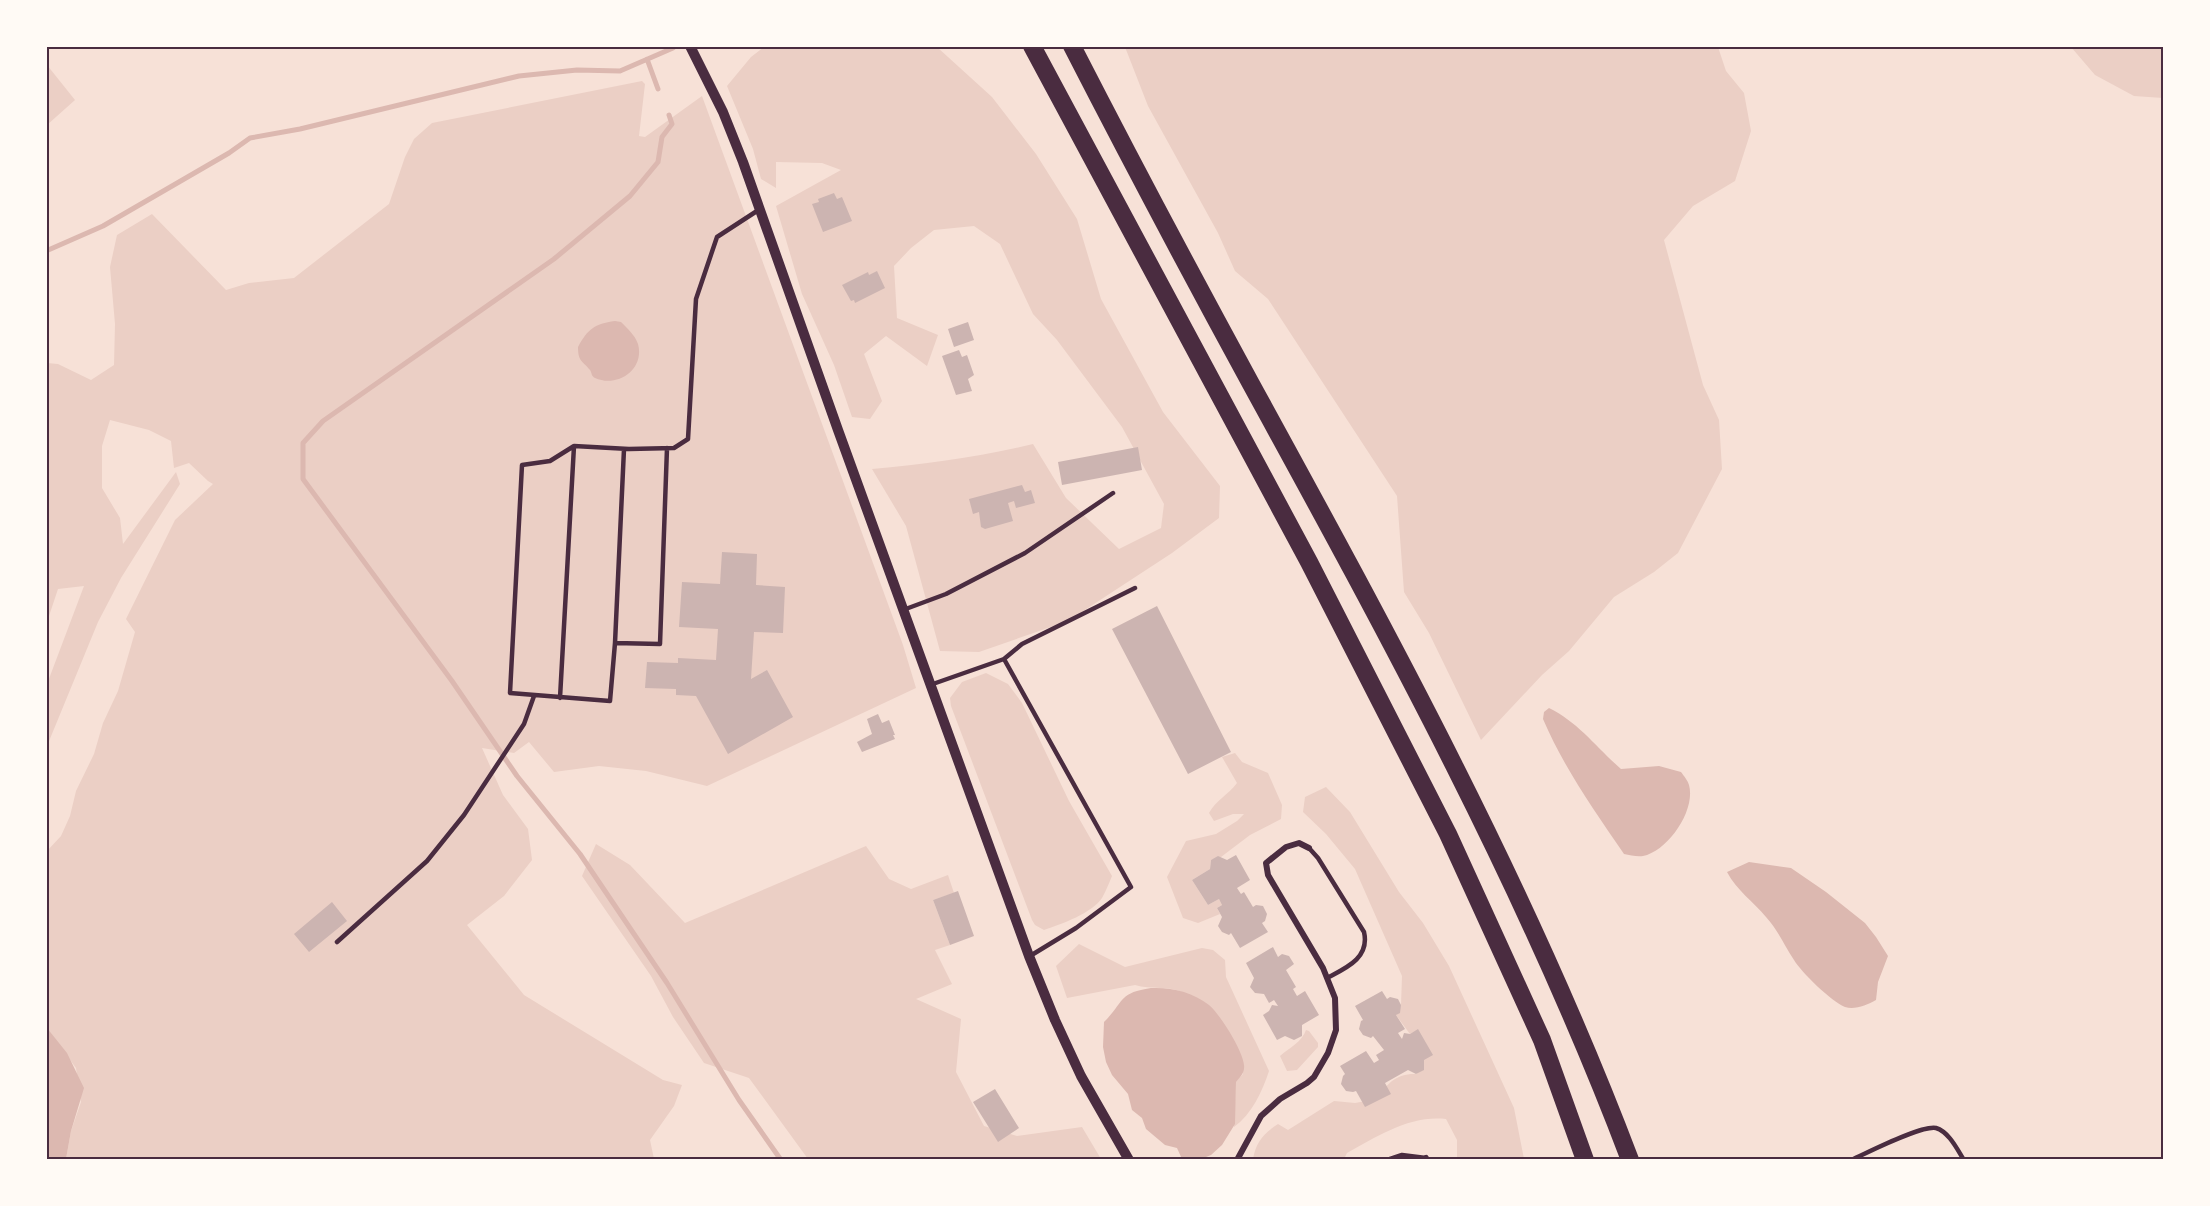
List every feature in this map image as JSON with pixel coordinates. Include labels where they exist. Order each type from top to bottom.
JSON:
[{"type":"highway","points":[[1032,46],[1309,562],[1448,834],[1542,1040],[1584,1160]]},
{"type":"highway","points":[[1072,46],[1254,390],[1354,571],[1463,780],[1512,883],[1604,1090],[1630,1160]]},
{"type":"street","points":[[690,46],[723,112],[760,208],[1029,956],[1081,1076],[1129,1160]]},
{"type":"street","points":[[1237,1160],[1261,1116],[1280,1099],[1314,1077],[1328,1053],[1336,1030],[1335,998],[1327,978],[1268,875],[1266,863],[1286,847],[1299,843],[1309,848]]},
{"type":"lane","points":[[624,449],[610,701],[510,693],[522,465],[550,461],[574,446],[624,449],[674,448],[688,439],[696,299],[717,237],[760,208]]},
{"type":"lane","points":[[560,698],[574,446]]},
{"type":"lane","points":[[615,643],[660,644],[667,448]]},
{"type":"lane","points":[[903,610],[945,594],[1025,553],[1113,493]]},
{"type":"lane","points":[[930,685],[1004,659],[1022,644],[1135,588]]},
{"type":"lane","points":[[1004,659],[1131,887],[1076,928],[1029,956]]},
{"type":"lane","points":[[336,942],[427,861],[464,815],[524,724],[534,696]]},
{"type":"lane","points":[[1309,848],[1318,858],[1364,932],[1365,938],[1364,950],[1357,960],[1327,978]]},
{"type":"lane","points":[[1851,1160],[1916,1131],[1934,1128],[1942,1131],[1950,1139],[1964,1160]]},
{"type":"lane","points":[[1387,1160],[1402,1155],[1426,1159]]},
{"type":"shaded area","points":[[764,47],[937,47],[992,97],[1036,154],[1077,219],[1101,299],[1163,412],[1220,486],[1219,518],[1172,553],[1068,621],[979,652],[940,651],[906,526],[872,469],[953,460],[1033,444],[1066,498],[1119,549],[1161,528],[1164,504],[1122,427],[1057,340],[1033,314],[1000,244],[974,226],[934,230],[911,248],[894,266],[897,318],[938,335],[927,366],[886,336],[864,354],[882,401],[870,419],[852,417],[834,365],[802,294],[776,206],[841,170],[822,163],[776,162],[776,188],[761,179],[753,149],[727,86],[751,57]]},
{"type":"shaded area","points":[[1125,47],[1718,47],[1726,71],[1744,93],[1751,131],[1735,181],[1693,206],[1664,240],[1703,385],[1719,420],[1722,469],[1678,553],[1654,572],[1614,597],[1569,651],[1542,675],[1481,740],[1429,633],[1404,592],[1397,496],[1268,299],[1235,271],[1218,233],[1148,106]]},
{"type":"shaded area","points":[[2071,47],[2163,47],[2163,98],[2134,96],[2095,75]]},
{"type":"shaded area","points":[[47,65],[75,100],[47,125],[46,124]]},
{"type":"shaded area","points":[[642,81],[645,84],[639,136],[645,137],[702,96],[903,645],[916,688],[707,786],[646,771],[599,766],[554,772],[529,742],[514,753],[482,748],[503,795],[528,829],[532,860],[504,896],[467,925],[524,995],[663,1080],[682,1085],[674,1106],[650,1140],[654,1159],[66,1159],[71,1131],[81,1102],[76,1068],[47,1028],[47,851],[61,836],[70,816],[76,791],[94,754],[103,723],[118,691],[135,632],[126,619],[175,520],[213,484],[189,463],[174,468],[171,441],[149,430],[110,420],[102,446],[102,488],[120,518],[123,544],[176,472],[180,484],[121,578],[98,622],[47,746],[47,684],[84,586],[58,589],[47,622],[47,363],[58,364],[91,380],[114,365],[115,324],[110,267],[117,235],[152,214],[226,290],[249,283],[294,278],[389,204],[405,157],[414,139],[432,123]]},
{"type":"shaded area","points":[[615,321],[621,322],[638,344],[637,362],[633,369],[620,378],[612,381],[595,378],[580,358],[578,347],[592,328]]},
{"type":"shaded area","points":[[986,673],[1008,684],[1022,703],[1069,801],[1112,876],[1102,898],[1091,908],[1068,921],[1044,930],[1035,925],[1032,920],[951,706],[950,698],[962,682]]},
{"type":"shaded area","points":[[1549,708],[1569,720],[1621,769],[1659,766],[1681,772],[1689,785],[1688,806],[1678,828],[1662,846],[1643,856],[1624,854],[1560,755],[1543,719],[1544,712]]},
{"type":"shaded area","points":[[1235,753],[1242,762],[1268,773],[1282,805],[1281,819],[1250,835],[1221,857],[1211,860],[1210,869],[1192,880],[1208,905],[1219,899],[1222,905],[1217,908],[1220,914],[1198,923],[1183,918],[1167,877],[1186,841],[1216,834],[1244,814],[1233,814],[1214,821],[1209,813],[1237,783],[1222,757]]},
{"type":"shaded area","points":[[1326,787],[1350,812],[1399,892],[1423,923],[1449,966],[1514,1108],[1524,1159],[1457,1159],[1457,1140],[1446,1119],[1433,1119],[1420,1120],[1395,1128],[1347,1153],[1344,1159],[1253,1160],[1261,1139],[1278,1124],[1288,1130],[1334,1101],[1355,1103],[1377,1099],[1393,1080],[1404,1075],[1417,1074],[1422,1038],[1418,1030],[1410,1034],[1396,1015],[1401,1005],[1402,976],[1355,869],[1326,834],[1303,812],[1305,797]]},
{"type":"shaded area","points":[[596,844],[630,865],[685,923],[866,846],[889,879],[911,889],[948,875],[954,893],[933,900],[950,945],[935,950],[952,984],[916,999],[961,1019],[956,1072],[984,1126],[1017,1136],[1082,1127],[1101,1159],[808,1159],[749,1078],[704,1063],[673,1017],[651,976],[582,876]]},
{"type":"shaded area","points":[[1749,862],[1791,868],[1865,923],[1888,956],[1878,982],[1876,1000],[1857,1007],[1845,1007],[1825,993],[1803,972],[1770,922],[1735,885],[1727,872]]},
{"type":"shaded area","points":[[1079,944],[1125,967],[1202,948],[1213,950],[1225,960],[1226,977],[1269,1071],[1256,1102],[1240,1122],[1234,1127],[1236,1081],[1243,1074],[1241,1060],[1237,1048],[1224,1028],[1184,993],[1172,989],[1135,985],[1067,998],[1056,966]]},
{"type":"shaded area","points":[[1151,988],[1182,991],[1209,1005],[1230,1033],[1243,1059],[1244,1070],[1236,1082],[1235,1124],[1222,1145],[1211,1155],[1201,1159],[1182,1159],[1177,1148],[1165,1145],[1146,1129],[1142,1118],[1132,1110],[1128,1094],[1112,1075],[1106,1062],[1103,1047],[1104,1022],[1127,995]]},
{"type":"shaded area","points":[[47,1028],[67,1053],[84,1088],[71,1131],[66,1159],[47,1159]]},
{"type":"shaded area","points":[[1306,1030],[1318,1043],[1318,1047],[1297,1070],[1287,1071],[1280,1056],[1298,1041]]},
{"type":"building","points":[[834,193],[837,199],[842,197],[852,221],[823,232],[812,204]]},
{"type":"building","points":[[877,271],[885,288],[855,303],[854,300],[851,301],[842,285],[868,272],[869,275]]},
{"type":"building","points":[[968,322],[974,340],[954,347],[948,329]]},
{"type":"building","points":[[959,350],[962,357],[967,355],[974,375],[968,379],[972,391],[956,395],[942,356]]},
{"type":"building","points":[[1138,447],[1142,470],[1062,485],[1058,462]]},
{"type":"building","points":[[1022,485],[1025,492],[1031,490],[1035,503],[1016,508],[1014,501],[1008,503],[1013,521],[985,529],[981,527],[979,512],[973,514],[969,499]]},
{"type":"building","points":[[722,552],[757,554],[756,585],[785,587],[783,633],[754,632],[751,679],[767,670],[793,717],[728,754],[696,696],[676,695],[676,689],[645,688],[647,662],[678,663],[678,658],[716,660],[718,629],[679,627],[682,582],[720,584]]},
{"type":"building","points":[[1157,606],[1231,752],[1188,774],[1112,629]]},
{"type":"building","points":[[878,714],[882,723],[889,720],[895,739],[862,752],[857,742],[872,734],[867,719]]},
{"type":"building","points":[[1236,855],[1250,880],[1237,888],[1241,894],[1244,892],[1253,907],[1263,906],[1267,914],[1262,923],[1268,932],[1240,948],[1231,933],[1229,935],[1222,932],[1218,926],[1222,917],[1217,908],[1222,905],[1219,899],[1208,905],[1192,880],[1210,869],[1211,860],[1218,856],[1227,860]]},
{"type":"building","points":[[958,891],[974,936],[950,945],[933,900]]},
{"type":"building","points":[[332,902],[347,921],[309,952],[294,934]]},
{"type":"building","points":[[1273,947],[1278,957],[1282,954],[1289,956],[1294,964],[1286,970],[1296,987],[1293,989],[1297,996],[1305,991],[1319,1015],[1302,1025],[1302,1036],[1294,1040],[1285,1036],[1277,1040],[1263,1015],[1272,1005],[1278,1006],[1274,1000],[1269,1003],[1264,994],[1255,993],[1250,987],[1254,978],[1246,963]]},
{"type":"building","points":[[1382,991],[1387,999],[1390,997],[1398,999],[1401,1005],[1400,1013],[1396,1015],[1405,1029],[1398,1033],[1402,1039],[1404,1033],[1410,1034],[1418,1029],[1433,1055],[1424,1060],[1424,1070],[1416,1074],[1408,1070],[1385,1083],[1391,1094],[1365,1107],[1356,1091],[1346,1091],[1341,1084],[1345,1074],[1340,1066],[1366,1051],[1374,1063],[1379,1060],[1376,1055],[1384,1050],[1373,1036],[1371,1038],[1363,1035],[1359,1029],[1363,1020],[1355,1006]]},
{"type":"building","points":[[995,1089],[1019,1128],[998,1142],[973,1102]]},
{"type":"waterway","points":[[46,251],[103,226],[229,153],[250,138],[300,129],[519,76],[577,70],[620,71],[673,48]]},
{"type":"waterway","points":[[647,59],[658,89]]},
{"type":"waterway","points":[[669,115],[672,124],[662,137],[658,162],[630,196],[554,259],[323,421],[303,443],[303,479],[452,681],[517,776],[580,854],[667,983],[739,1100],[781,1160]]}]
